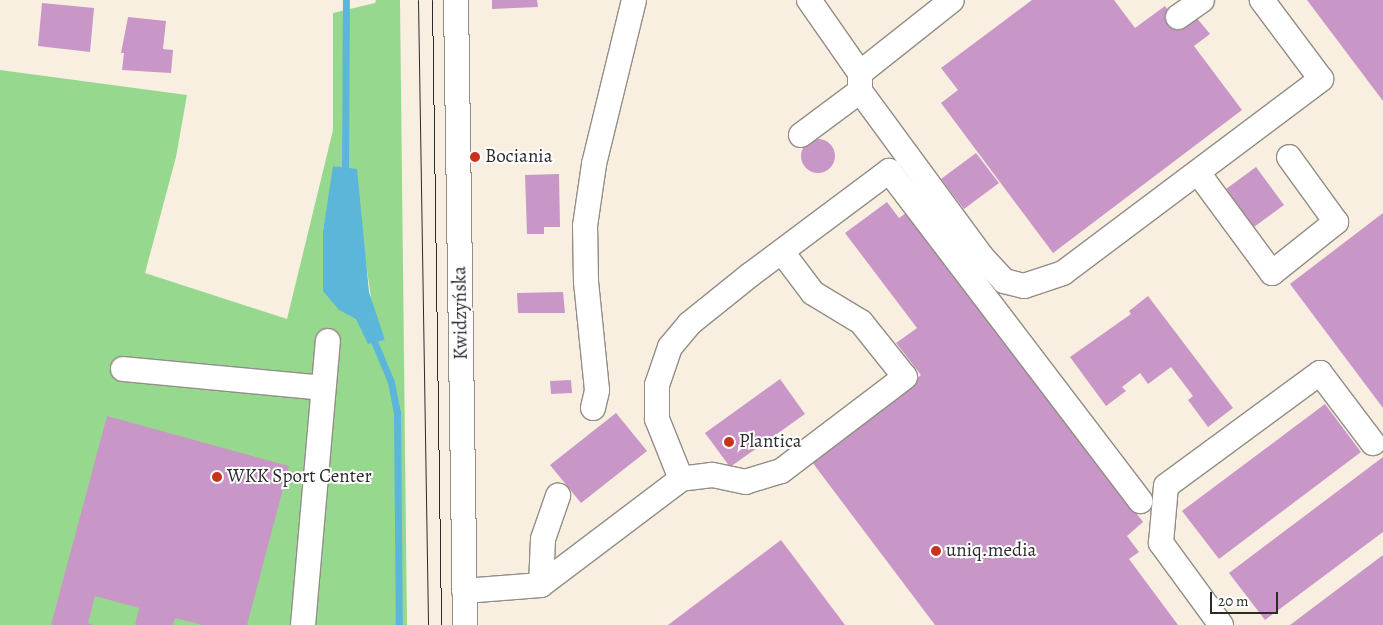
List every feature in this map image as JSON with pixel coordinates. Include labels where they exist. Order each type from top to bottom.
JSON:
[{"type":"street","name":"Kwidzyńska","points":[[456,0],[465,625]]},
{"type":"street","points":[[593,408],[597,390],[586,281],[585,226],[594,164],[634,0]]},
{"type":"street","points":[[809,0],[860,82],[981,256],[1004,281],[1024,286],[1063,273],[1198,174],[1321,79],[1262,0]]},
{"type":"street","points":[[801,136],[952,0]]},
{"type":"street","points":[[1178,17],[1202,0]]},
{"type":"street","points":[[1198,174],[1272,273],[1336,222],[1289,157]]},
{"type":"street","points":[[680,479],[656,420],[657,385],[670,347],[689,324],[889,171],[1140,501]]},
{"type":"street","points":[[464,591],[540,585],[680,479],[712,475],[746,482],[781,471],[905,377],[861,322],[813,293],[782,252]]},
{"type":"street","points":[[303,625],[328,341]]},
{"type":"street","points":[[123,368],[323,388]]},
{"type":"street","points":[[1221,625],[1160,543],[1166,486],[1320,373],[1372,443]]},
{"type":"street","points":[[540,585],[543,539],[558,496]]},
{"type":"green space","points":[[376,0],[400,0],[407,625],[0,625],[0,70],[187,95],[176,157],[145,273],[287,319],[333,130],[333,13],[375,3]],"holes":[[[334,166],[345,169],[362,236],[373,311],[385,340],[368,343],[323,231]]]},
{"type":"water","points":[[333,166],[357,169],[369,292],[385,340],[368,344],[356,319],[339,310],[323,291],[323,231]]},
{"type":"building","points":[[492,0],[537,0],[538,7],[492,9]]},
{"type":"building","points":[[1032,0],[1114,0],[1135,28],[1165,6],[1181,28],[1196,17],[1210,34],[1194,46],[1242,110],[1053,253],[941,103],[958,90],[941,68]]},
{"type":"building","points":[[1307,0],[1383,0],[1383,101]]},
{"type":"building","points":[[42,3],[94,8],[90,52],[38,46]]},
{"type":"building","points":[[128,17],[166,21],[163,49],[173,50],[171,73],[122,70],[124,53],[121,53]]},
{"type":"building","points":[[818,139],[830,144],[835,156],[830,168],[818,173],[806,168],[801,156],[806,144]]},
{"type":"building","points":[[976,153],[999,183],[964,209],[941,179]]},
{"type":"building","points":[[1256,167],[1284,205],[1254,227],[1226,189]]},
{"type":"building","points":[[559,174],[560,227],[544,227],[544,234],[527,234],[525,175]]},
{"type":"building","points":[[887,202],[899,218],[909,211],[1143,522],[1127,536],[1139,552],[1129,559],[1178,625],[935,625],[809,458],[921,375],[896,343],[917,328],[845,233]]},
{"type":"building","points":[[1383,213],[1383,408],[1290,284]]},
{"type":"building","points":[[563,292],[565,313],[518,313],[517,293]]},
{"type":"building","points":[[1148,296],[1233,408],[1208,427],[1188,400],[1193,396],[1171,367],[1148,384],[1140,373],[1122,387],[1126,391],[1106,406],[1070,357],[1131,314],[1129,311]]},
{"type":"building","points":[[780,379],[805,414],[730,467],[705,433]]},
{"type":"building","points":[[571,380],[572,393],[551,394],[550,381]]},
{"type":"building","points":[[1325,404],[1361,452],[1219,559],[1182,511]]},
{"type":"building","points":[[616,413],[647,451],[581,503],[550,465]]},
{"type":"building","points":[[107,416],[289,466],[247,625],[203,625],[175,618],[173,625],[135,625],[139,608],[95,596],[88,623],[93,625],[51,625]]},
{"type":"building","points":[[1383,457],[1383,532],[1265,620],[1229,573]]},
{"type":"building","points":[[781,540],[845,625],[668,625]]},
{"type":"building","points":[[1383,555],[1383,625],[1290,625]]},
{"type":"waterway","points":[[345,177],[346,0]]},
{"type":"waterway","points":[[371,334],[391,382],[397,412],[399,625]]},
{"type":"tram line","points":[[418,0],[428,625]]},
{"type":"tram line","points":[[432,0],[441,625]]},
{"type":"place","name":"Bociania","points":[[475,157]]},
{"type":"place","name":"Plantica","points":[[729,442]]},
{"type":"place","name":"WKK Sport Center","points":[[217,477]]},
{"type":"place","name":"uniq.media","points":[[936,551]]}]
